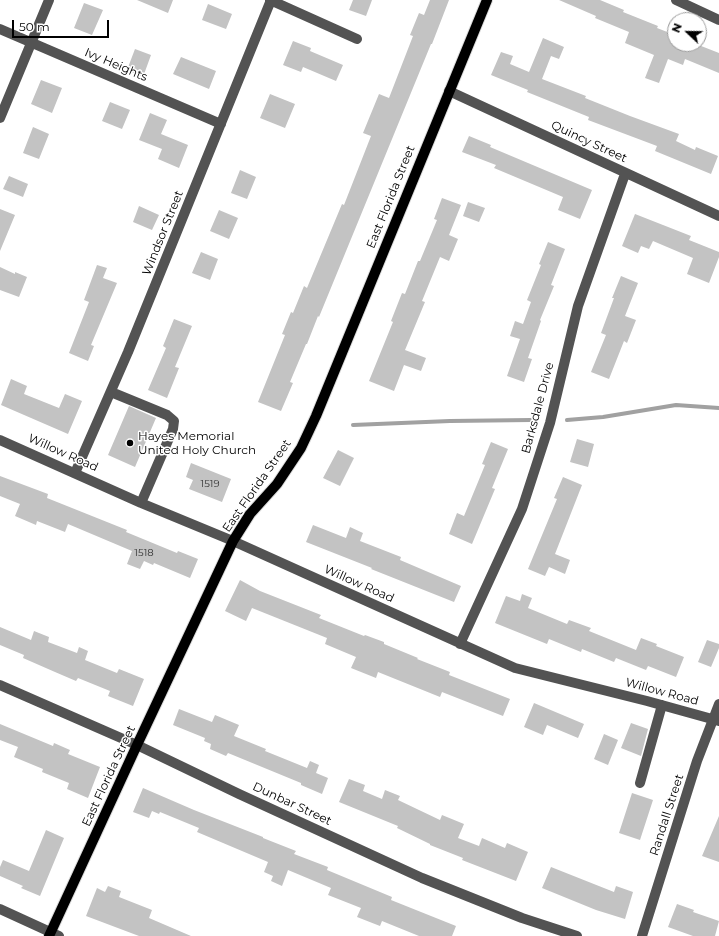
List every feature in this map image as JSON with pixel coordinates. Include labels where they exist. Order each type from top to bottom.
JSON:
[{"type":"main road","name":"East Florida Street","points":[[53,935],[137,744],[233,541],[250,514],[277,484],[301,448],[316,416],[487,0]]},
{"type":"street","points":[[0,118],[49,0]]},
{"type":"street","points":[[271,0],[357,39]]},
{"type":"street","name":"Windsor Street","points":[[75,473],[128,352],[271,0]]},
{"type":"street","points":[[676,0],[719,20]]},
{"type":"street","name":"Ivy Heights","points":[[0,30],[221,124]]},
{"type":"street","name":"Quincy Street","points":[[449,91],[625,174],[719,216]]},
{"type":"street","name":"Barksdale Drive","points":[[460,644],[522,509],[550,423],[578,306],[625,174]]},
{"type":"street","points":[[111,392],[160,412],[174,421],[173,429],[141,503]]},
{"type":"street","name":"Willow Road","points":[[0,440],[141,503],[233,541],[515,668],[716,720]]},
{"type":"street","name":"Dunbar Street","points":[[0,685],[137,744],[239,794],[422,878],[522,918],[577,936]]},
{"type":"street","name":"Randall Street","points":[[642,936],[697,761],[716,720],[719,704]]},
{"type":"street","points":[[640,783],[662,705]]},
{"type":"street","points":[[0,909],[53,935]]},
{"type":"building","points":[[137,0],[173,0],[168,13]]},
{"type":"building","points":[[353,0],[372,0],[366,16],[349,10]]},
{"type":"building","points":[[430,0],[449,0],[319,317],[318,316],[290,382],[293,383],[281,411],[258,402],[285,335],[282,334],[291,312],[293,313],[304,286],[307,288],[342,204],[344,205],[371,136],[363,133],[379,94],[389,98],[413,36],[410,35],[419,13],[424,15]]},
{"type":"building","points":[[559,0],[600,0],[624,10],[623,12],[658,26],[657,28],[667,32],[667,52],[707,52],[707,48],[719,53],[719,73],[685,59],[683,65],[668,59],[659,83],[645,78],[654,55],[625,43],[629,32],[595,18],[596,16]]},
{"type":"building","points":[[84,3],[103,10],[92,35],[74,28]]},
{"type":"building","points":[[208,4],[232,14],[226,29],[202,20]]},
{"type":"building","points":[[543,38],[564,47],[559,59],[551,56],[542,79],[586,96],[585,98],[679,134],[676,141],[695,150],[696,147],[718,156],[711,174],[655,151],[657,146],[588,120],[589,117],[527,92],[528,90],[491,75],[501,52],[513,56],[510,64],[529,72]]},
{"type":"building","points":[[293,41],[311,48],[310,51],[343,65],[336,81],[303,67],[301,72],[283,65]]},
{"type":"building","points":[[135,49],[151,55],[143,77],[127,70]]},
{"type":"building","points":[[181,57],[216,71],[209,89],[173,74]]},
{"type":"building","points":[[41,80],[62,88],[52,113],[31,104]]},
{"type":"building","points":[[270,94],[295,104],[285,128],[260,118]]},
{"type":"building","points":[[110,102],[130,110],[122,129],[102,121]]},
{"type":"building","points":[[150,113],[167,120],[161,134],[188,145],[179,168],[158,159],[162,149],[139,140]]},
{"type":"building","points":[[33,127],[49,134],[39,159],[23,153]]},
{"type":"building","points":[[469,136],[491,145],[490,147],[592,190],[580,219],[558,210],[563,197],[494,168],[496,165],[462,152]]},
{"type":"building","points":[[240,170],[256,177],[247,199],[231,193]]},
{"type":"building","points":[[9,176],[28,184],[23,197],[3,189]]},
{"type":"building","points":[[442,198],[461,205],[449,235],[458,239],[449,261],[440,257],[422,301],[425,302],[405,350],[426,358],[421,371],[404,365],[394,391],[369,381],[393,322],[391,321],[402,293],[405,294],[437,220],[434,219]]},
{"type":"building","points":[[468,202],[485,208],[479,222],[463,216]]},
{"type":"building","points":[[139,206],[159,215],[152,230],[133,222]]},
{"type":"building","points":[[0,209],[15,215],[0,251]]},
{"type":"building","points":[[219,210],[238,218],[229,239],[210,231]]},
{"type":"building","points":[[635,214],[691,236],[689,240],[719,252],[719,257],[709,283],[687,274],[693,258],[653,241],[649,249],[641,246],[638,253],[622,246]]},
{"type":"building","points":[[548,242],[565,249],[551,285],[554,286],[540,320],[541,321],[528,358],[532,359],[524,382],[507,376],[520,339],[510,336],[515,321],[523,324],[531,302],[527,300],[541,265],[539,264]]},
{"type":"building","points":[[201,252],[218,259],[210,280],[192,273]]},
{"type":"building","points":[[97,265],[107,268],[103,278],[117,283],[91,345],[94,346],[88,361],[69,353],[89,302],[84,300]]},
{"type":"building","points":[[0,267],[15,274],[15,272],[27,277],[19,297],[0,290]]},
{"type":"building","points":[[621,276],[638,283],[625,316],[636,320],[627,343],[624,341],[609,379],[591,372],[606,335],[601,333],[614,298],[612,298]]},
{"type":"building","points":[[174,319],[192,326],[175,367],[179,368],[167,398],[148,390],[166,348],[163,346]]},
{"type":"building","points":[[11,379],[27,386],[24,394],[59,408],[65,394],[82,401],[68,434],[1,405]]},
{"type":"building","points":[[129,406],[156,418],[135,467],[108,455]]},
{"type":"building","points":[[577,439],[594,444],[588,467],[570,462]]},
{"type":"building","points":[[491,442],[508,449],[492,488],[495,489],[472,544],[449,534],[457,513],[464,516],[485,465],[482,464]]},
{"type":"building","points":[[338,450],[354,458],[340,486],[323,478]]},
{"type":"building","points":[[191,463],[231,479],[222,502],[189,489],[193,480],[186,477]]},
{"type":"building","points":[[0,476],[48,494],[47,498],[127,530],[126,532],[177,553],[178,551],[198,559],[190,578],[154,563],[153,565],[144,561],[140,569],[127,564],[132,551],[68,524],[65,532],[37,521],[36,525],[15,516],[20,504],[0,496]]},
{"type":"building","points":[[563,477],[582,485],[555,554],[570,560],[565,574],[549,567],[545,576],[528,569],[557,499],[554,498]]},
{"type":"building","points":[[313,525],[346,538],[350,527],[363,533],[360,541],[401,557],[400,560],[461,586],[454,602],[306,542]]},
{"type":"building","points":[[240,580],[260,591],[321,615],[319,618],[364,636],[365,635],[384,642],[384,644],[418,658],[417,659],[450,672],[449,675],[510,699],[503,716],[442,692],[440,697],[378,672],[376,678],[351,668],[356,657],[325,644],[327,638],[252,608],[246,621],[225,611]]},
{"type":"building","points":[[522,594],[532,598],[528,608],[567,624],[569,620],[591,628],[589,631],[636,650],[641,638],[657,644],[656,646],[684,657],[676,677],[648,666],[646,670],[616,658],[614,662],[582,649],[581,652],[549,639],[547,644],[495,623],[506,596],[520,601]]},
{"type":"building","points":[[0,627],[31,640],[34,631],[49,637],[48,642],[77,653],[79,647],[88,651],[85,660],[117,673],[119,669],[144,679],[133,706],[108,696],[110,691],[78,678],[76,681],[23,658],[24,655],[0,645]]},
{"type":"building","points":[[707,640],[719,644],[719,648],[711,667],[698,662]]},
{"type":"building","points":[[534,703],[584,724],[578,738],[547,725],[543,735],[524,727]]},
{"type":"building","points":[[179,709],[212,722],[215,715],[239,725],[234,736],[266,749],[265,751],[307,768],[310,761],[319,765],[316,773],[328,778],[322,794],[301,785],[301,783],[228,753],[226,756],[210,749],[211,744],[204,741],[205,738],[173,725]]},
{"type":"building","points":[[631,723],[648,729],[641,756],[621,748]]},
{"type":"building","points":[[0,724],[53,746],[54,743],[70,750],[68,754],[100,767],[88,798],[67,789],[69,783],[42,772],[43,769],[14,757],[18,747],[0,740]]},
{"type":"building","points":[[604,734],[618,740],[608,765],[594,759]]},
{"type":"building","points":[[349,779],[365,785],[363,791],[382,799],[385,790],[400,796],[398,800],[440,820],[442,815],[464,824],[458,838],[479,846],[482,838],[505,848],[507,843],[528,852],[516,881],[462,860],[463,858],[430,845],[397,828],[398,826],[339,802]]},
{"type":"building","points":[[143,788],[296,851],[294,854],[328,867],[327,870],[392,897],[391,900],[456,926],[452,936],[419,936],[382,921],[380,926],[357,917],[361,908],[328,895],[331,888],[288,870],[282,886],[271,881],[273,876],[264,872],[268,862],[197,832],[199,828],[160,812],[159,814],[152,811],[149,818],[133,812]]},
{"type":"building","points":[[632,793],[653,800],[640,840],[619,833]]},
{"type":"building","points":[[719,816],[719,862],[702,856]]},
{"type":"building","points":[[46,830],[64,838],[40,896],[21,888],[23,886],[0,876],[0,867],[3,860],[29,871]]},
{"type":"building","points":[[551,867],[614,892],[616,886],[633,892],[625,919],[596,910],[542,888]]},
{"type":"building","points":[[108,886],[121,891],[119,897],[152,910],[149,918],[191,936],[139,936],[86,916],[97,888],[105,892]]},
{"type":"building","points":[[677,904],[694,910],[693,912],[719,921],[715,936],[693,936],[668,927]]},
{"type":"waterway","points":[[567,420],[603,417],[676,405],[719,408]]},
{"type":"waterway","points":[[353,425],[450,421],[531,420]]},
{"type":"place","name":"Hayes Memorial United Holy Church","points":[[130,443]]}]
